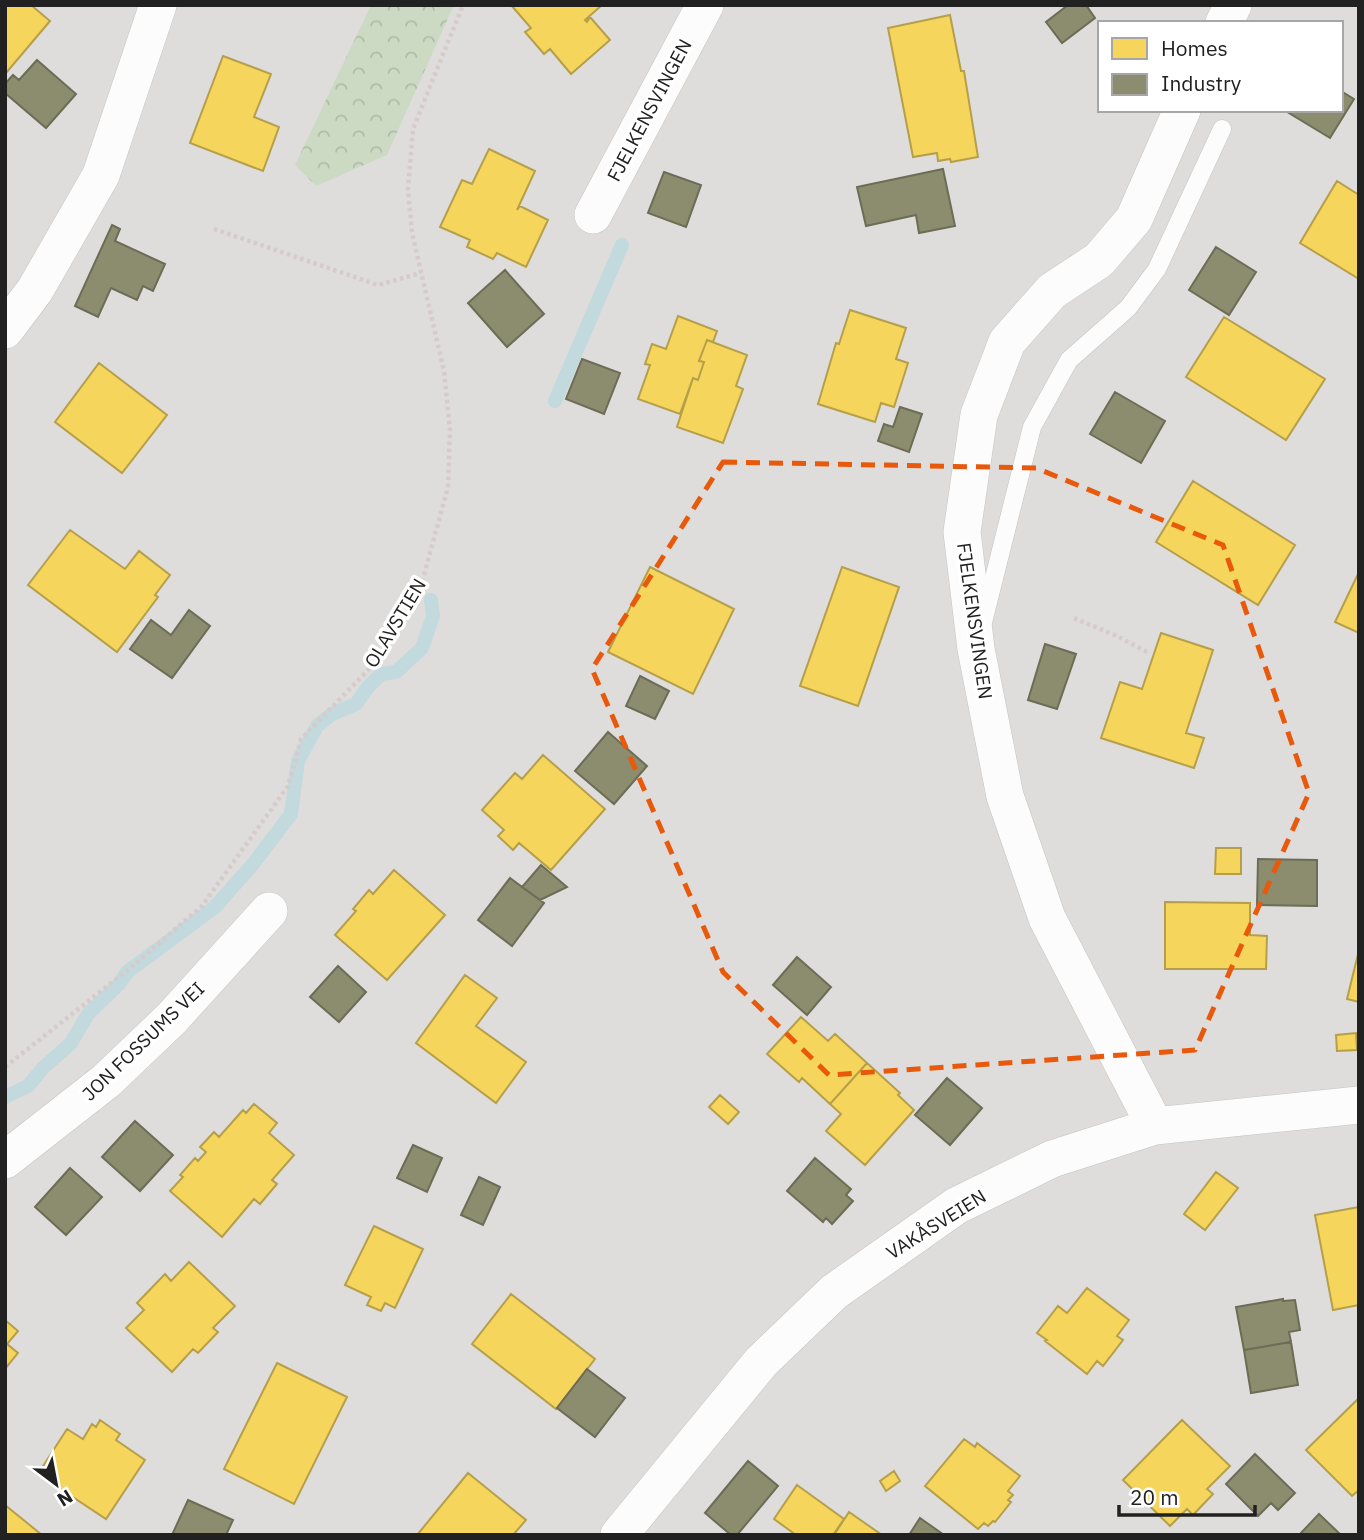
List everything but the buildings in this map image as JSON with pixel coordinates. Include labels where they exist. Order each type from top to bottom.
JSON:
[{"type":"street","points":[[5,330],[35,290],[102,175],[158,5]]},
{"type":"street","name":"FJELKENSVINGEN","points":[[593,215],[705,5]]},
{"type":"street","points":[[1225,21],[1233,5]]},
{"type":"street","name":"FJELKENSVINGEN","points":[[1155,1126],[1047,918],[1005,796],[976,649],[962,532],[979,415],[1007,342],[1052,291],[1099,260],[1134,219],[1181,112]]},
{"type":"street","name":"JON FOSSUMS VEI","points":[[5,1160],[106,1081],[172,1018],[270,911]]},
{"type":"street","name":"VAKÅSVEIEN","points":[[619,1535],[761,1362],[834,1292],[956,1206],[1052,1159],[1155,1126],[1359,1105]]},
{"type":"lane","points":[[976,649],[1032,428],[1069,360],[1128,308],[1157,269],[1222,129]]},
{"type":"path","name":"OLAVSTIEN","points":[[5,1067],[134,965],[202,906],[288,786],[301,738],[375,663],[422,582],[448,487],[450,430],[444,371],[412,233],[408,189],[413,129],[463,5]]},
{"type":"path","points":[[214,229],[378,285],[421,273]]},
{"type":"path","points":[[1074,618],[1147,652]]},
{"type":"highlighted area","points":[[723,462],[1036,468],[1223,545],[1309,793],[1195,1050],[829,1075],[723,972],[592,669]]},
{"type":"shaded area","points":[[5,5],[1359,5],[1359,1535],[5,1535]]},
{"type":"green space","points":[[371,5],[454,5],[387,155],[316,186],[295,165]]},
{"type":"waterway","points":[[555,401],[622,245]]},
{"type":"waterway","points":[[5,1097],[28,1086],[43,1068],[71,1043],[88,1014],[119,984],[127,972],[215,907],[253,864],[291,814],[298,761],[317,726],[332,714],[356,704],[381,674],[396,672],[422,648],[433,616],[431,600]]}]
